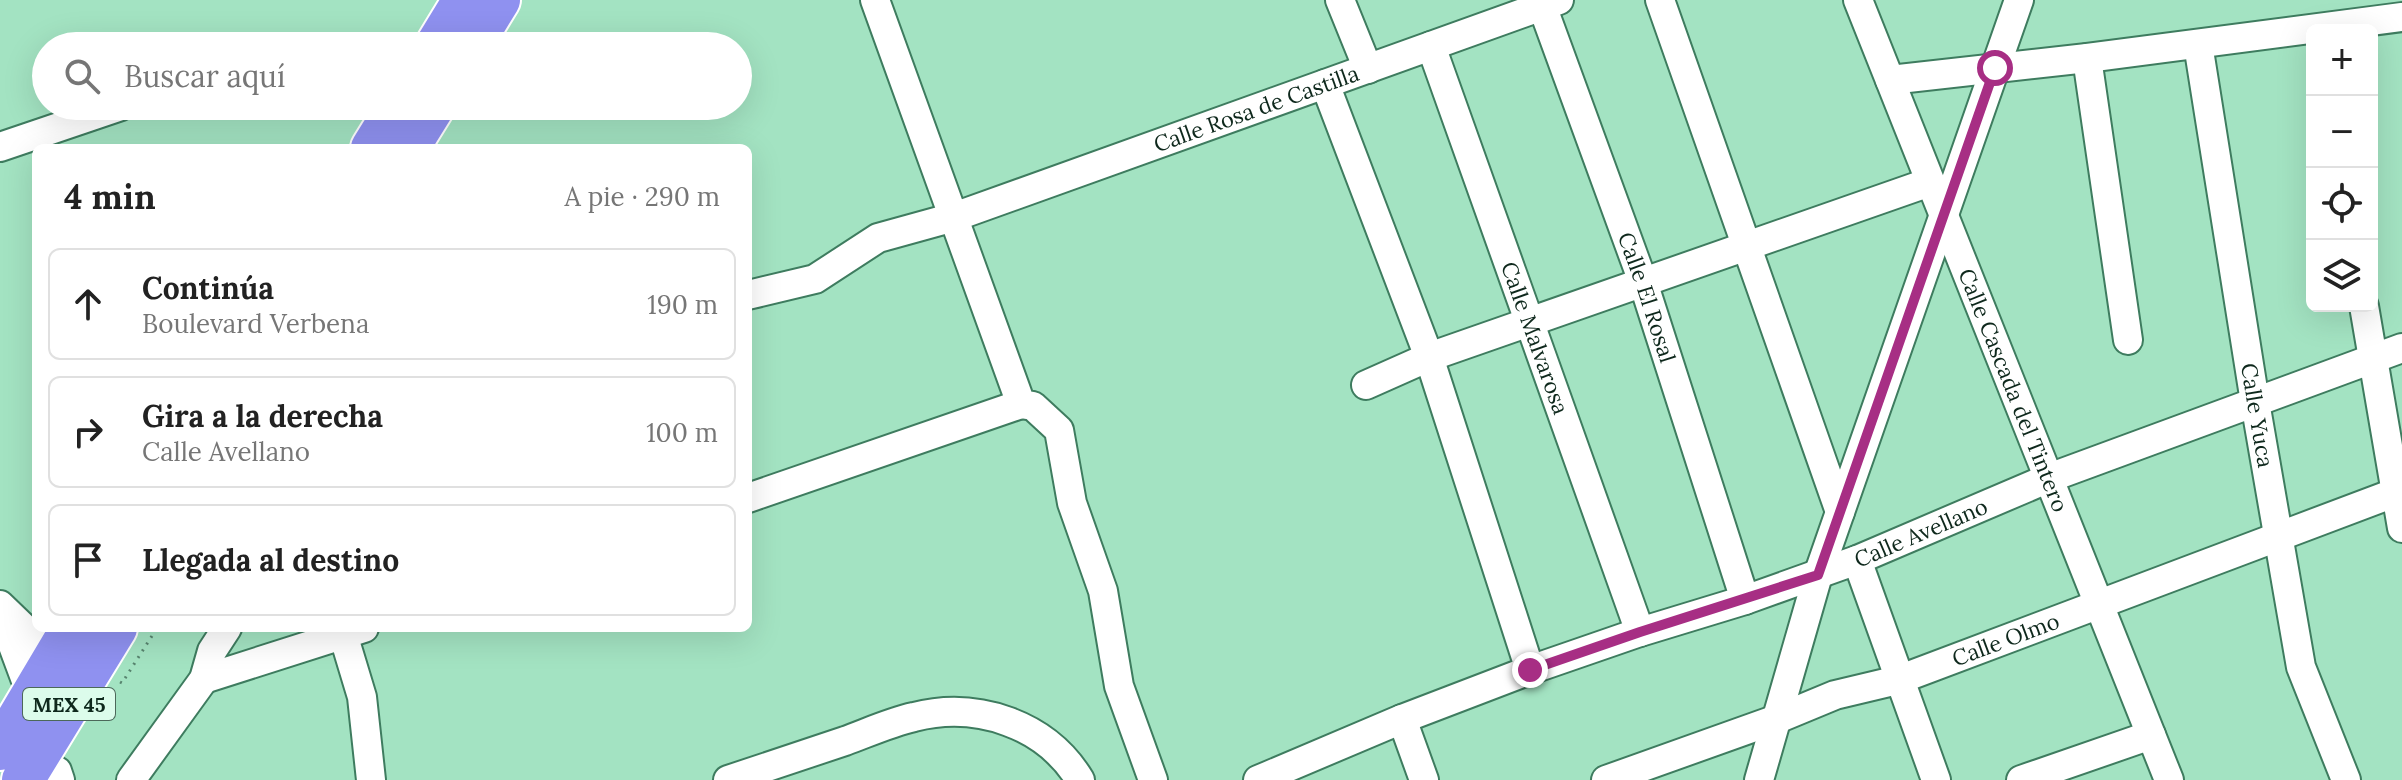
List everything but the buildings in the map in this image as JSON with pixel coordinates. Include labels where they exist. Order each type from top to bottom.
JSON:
[{"type":"highway","points":[[445,32],[464,0]]},
{"type":"highway","points":[[480,32],[499,0]]},
{"type":"highway","points":[[374,144],[389,120]]},
{"type":"highway","points":[[410,144],[425,120]]},
{"type":"highway","name":"MEX 45","points":[[47,777],[114,632]]},
{"type":"highway","name":"MEX 45","points":[[0,749],[50,654]]},
{"type":"street","points":[[875,0],[1021,404]]},
{"type":"street","points":[[1340,0],[1368,69]]},
{"type":"street","points":[[1660,0],[1840,512]]},
{"type":"street","name":"Calle Cascada del Tintero","points":[[1858,0],[2169,780]]},
{"type":"street","points":[[1759,780],[1818,575],[2019,0]]},
{"type":"street","name":"Calle Rosa de Castilla","points":[[752,294],[815,279],[878,238],[954,217],[1547,2]]},
{"type":"street","name":"Calle El Rosal","points":[[1547,2],[1643,282],[1745,600]]},
{"type":"street","points":[[2352,24],[2402,17]]},
{"type":"street","points":[[1890,80],[2306,30]]},
{"type":"street","name":"Calle Yuca","points":[[2198,44],[2301,667],[2346,780]]},
{"type":"street","name":"Calle Malvarosa","points":[[1431,46],[1640,632]]},
{"type":"street","points":[[2087,58],[2128,340]]},
{"type":"street","points":[[1325,84],[1429,357],[1530,670]]},
{"type":"street","points":[[0,147],[80,120]]},
{"type":"street","points":[[1366,385],[1429,357],[1930,182]]},
{"type":"street","points":[[2365,312],[2399,491],[2402,528]]},
{"type":"street","name":"Calle Avellano","points":[[1258,780],[1402,719],[1530,670],[1818,575],[2049,478],[2402,348]]},
{"type":"street","points":[[752,497],[1021,404],[1033,406],[1059,430],[1072,503],[1103,591],[1119,686],[1153,780]]},
{"type":"street","name":"Calle Olmo","points":[[1606,780],[1835,695],[1898,680],[2399,491]]},
{"type":"street","points":[[1857,560],[1936,780]]},
{"type":"street","points":[[0,605],[50,654]]},
{"type":"street","points":[[0,611],[50,654]]},
{"type":"street","points":[[131,780],[204,679],[212,651],[224,632]]},
{"type":"street","points":[[204,679],[351,632]]},
{"type":"street","points":[[354,632],[371,780]]},
{"type":"street","points":[[728,780],[766,775],[914,717],[949,711],[984,714],[1018,725],[1048,743],[1080,780]]},
{"type":"street","points":[[1402,719],[1424,780]]},
{"type":"street","points":[[2021,780],[2151,735]]},
{"type":"route","points":[[1530,670],[1818,575],[1995,68]]}]
